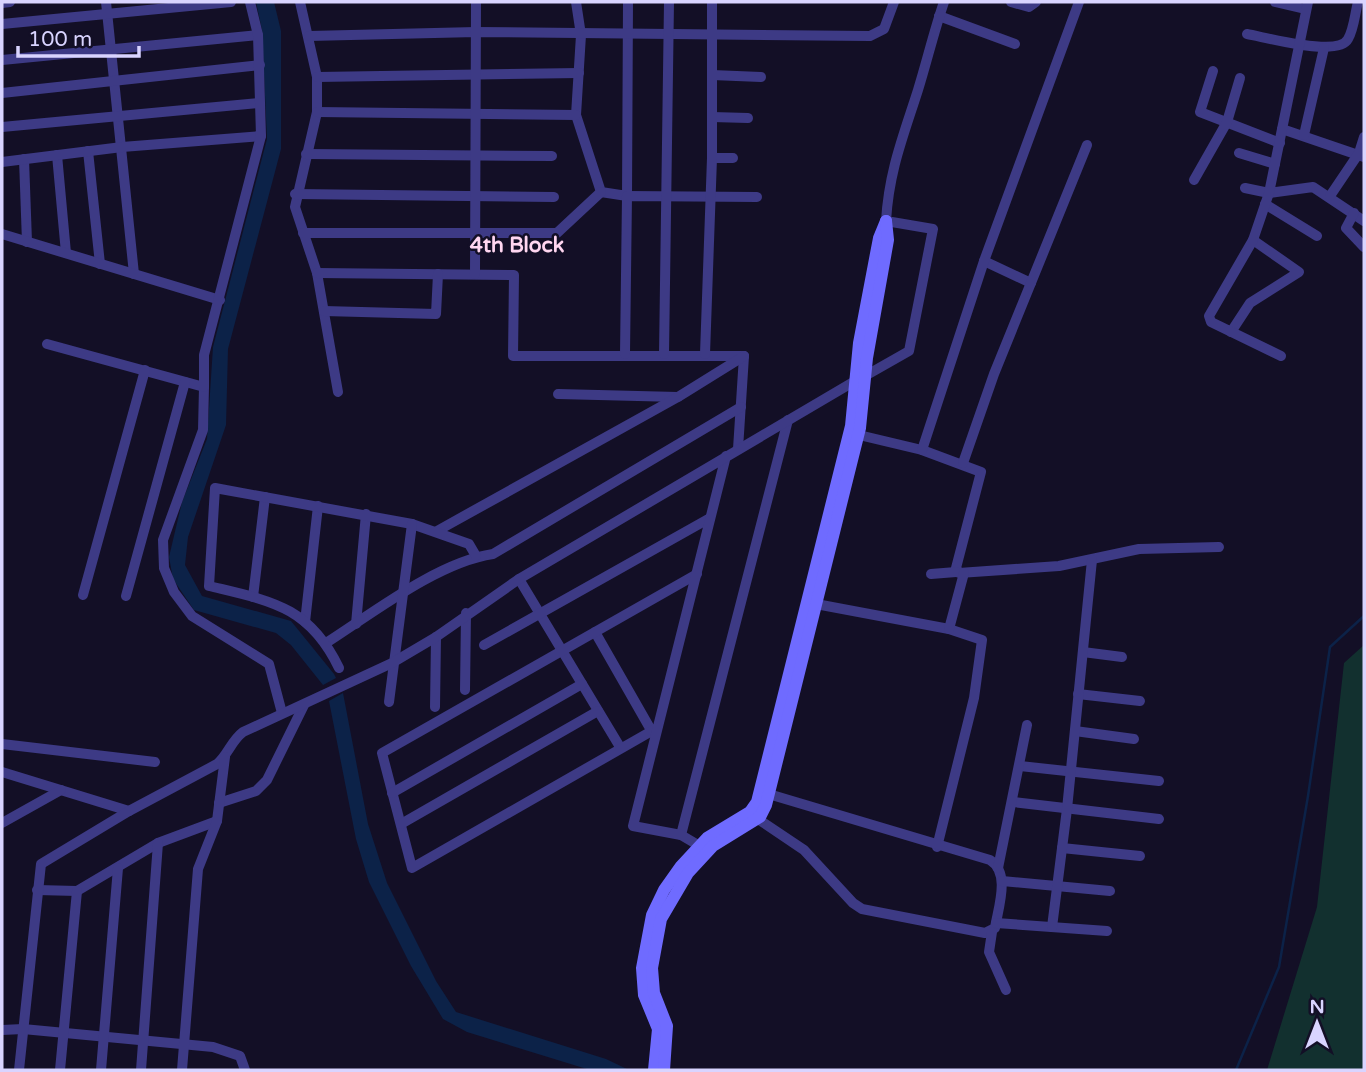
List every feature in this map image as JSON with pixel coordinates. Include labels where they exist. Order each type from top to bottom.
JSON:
[{"type":"street","points":[[2,3],[10,2]]},
{"type":"street","points":[[106,2],[134,274]]},
{"type":"street","points":[[2,23],[231,2]]},
{"type":"street","points":[[250,2],[258,35],[261,136],[204,355],[203,430],[163,540],[164,568],[174,592],[192,616],[269,664],[282,713]]},
{"type":"street","points":[[300,2],[317,77],[317,112],[295,194],[295,207],[317,273],[338,392]]},
{"type":"street","points":[[475,274],[477,2]]},
{"type":"street","points":[[576,2],[581,35],[576,116],[601,192]]},
{"type":"street","points":[[625,354],[628,2]]},
{"type":"street","points":[[664,354],[669,2]]},
{"type":"street","points":[[705,354],[712,158],[712,2]]},
{"type":"street","points":[[309,36],[476,32],[712,37],[870,36],[884,29],[894,2]]},
{"type":"street","points":[[664,1070],[667,1026],[654,993],[652,968],[661,919],[680,883],[713,846],[758,819],[765,810],[764,793],[851,426],[888,240],[888,189],[902,132],[919,89],[944,2]]},
{"type":"street","points":[[1011,2],[1029,7],[1036,2]]},
{"type":"street","points":[[922,450],[984,261],[1079,2]]},
{"type":"street","points":[[1275,2],[1307,5],[1280,143],[1269,193],[1253,240],[1209,316],[1212,322],[1281,356]]},
{"type":"street","points":[[1247,34],[1324,48],[1342,45],[1348,39],[1358,2]]},
{"type":"street","points":[[939,16],[1015,44]]},
{"type":"street","points":[[2,60],[258,35]]},
{"type":"street","points":[[1304,135],[1324,48]]},
{"type":"street","points":[[2,93],[260,65]]},
{"type":"street","points":[[1213,71],[1199,110],[1280,143]]},
{"type":"street","points":[[317,77],[579,73]]},
{"type":"street","points":[[712,75],[761,77]]},
{"type":"street","points":[[1194,180],[1227,122],[1240,78]]},
{"type":"street","points":[[2,127],[259,103]]},
{"type":"street","points":[[317,112],[476,112],[576,116]]},
{"type":"street","points":[[712,117],[748,118]]},
{"type":"street","points":[[1282,128],[1361,155]]},
{"type":"street","points":[[2,162],[122,147],[261,136]]},
{"type":"street","points":[[1330,196],[1361,155],[1364,137]]},
{"type":"street","points":[[963,463],[994,373],[1087,145]]},
{"type":"street","points":[[88,151],[100,264]]},
{"type":"street","points":[[306,153],[552,156]]},
{"type":"street","points":[[1239,153],[1275,164]]},
{"type":"street","points":[[57,155],[66,253]]},
{"type":"street","points":[[712,158],[733,158]]},
{"type":"street","points":[[24,159],[27,242]]},
{"type":"street","points":[[1245,188],[1269,193],[1310,187],[1330,196],[1364,221]]},
{"type":"street","points":[[601,192],[627,196],[757,197]]},
{"type":"street","points":[[303,233],[557,233],[601,192]]},
{"type":"street","points":[[295,194],[554,197]]},
{"type":"street","points":[[1265,204],[1318,236]]},
{"type":"street","points":[[1354,213],[1346,228],[1364,247]]},
{"type":"street","points":[[182,1070],[198,869],[217,821],[225,757],[235,738],[376,668],[392,663],[436,637],[466,613],[519,579],[909,351],[933,229],[886,221]]},
{"type":"street","points":[[2,234],[220,300]]},
{"type":"street","points":[[1231,332],[1250,303],[1298,272],[1253,240]]},
{"type":"street","points":[[984,261],[1031,283]]},
{"type":"street","points":[[317,273],[514,275],[513,356],[744,356]]},
{"type":"street","points":[[324,311],[436,314],[438,274]]},
{"type":"street","points":[[47,344],[204,387]]},
{"type":"street","points":[[437,531],[678,397],[744,356]]},
{"type":"street","points":[[738,449],[744,356]]},
{"type":"street","points":[[83,595],[145,370]]},
{"type":"street","points":[[654,1070],[658,1029],[644,995],[642,968],[652,915],[664,890],[681,866],[707,838],[752,811],[764,793],[859,435],[860,378]]},
{"type":"street","points":[[127,596],[185,382]]},
{"type":"street","points":[[558,394],[678,397]]},
{"type":"street","points":[[326,643],[403,595],[476,556],[493,554],[741,407]]},
{"type":"street","points":[[681,835],[788,420]]},
{"type":"street","points":[[859,435],[963,463],[978,469],[982,476],[949,629]]},
{"type":"street","points":[[698,845],[681,835],[633,826],[654,729],[726,456]]},
{"type":"street","points":[[339,668],[326,643],[304,622],[280,605],[209,586],[215,488],[412,524],[469,544],[476,556]]},
{"type":"street","points":[[253,597],[265,497]]},
{"type":"street","points":[[304,622],[318,506]]},
{"type":"street","points":[[356,624],[366,514]]},
{"type":"street","points":[[484,645],[710,517]]},
{"type":"street","points":[[389,702],[412,524]]},
{"type":"street","points":[[930,574],[1043,568],[1139,549],[1219,547]]},
{"type":"street","points":[[1052,927],[1067,809],[1092,560]]},
{"type":"street","points":[[654,729],[412,868],[382,753],[697,574]]},
{"type":"street","points":[[519,579],[620,747]]},
{"type":"street","points":[[816,604],[949,629],[979,637],[983,645],[974,698],[937,847]]},
{"type":"street","points":[[465,690],[466,613]]},
{"type":"street","points":[[595,632],[654,729]]},
{"type":"street","points":[[435,707],[436,637]]},
{"type":"street","points":[[1083,652],[1122,657]]},
{"type":"street","points":[[392,793],[582,684]]},
{"type":"street","points":[[1079,694],[1140,701]]},
{"type":"street","points":[[219,803],[256,791],[267,780],[304,705]]},
{"type":"street","points":[[401,824],[598,711]]},
{"type":"street","points":[[1006,990],[989,952],[1002,881],[998,867],[1027,725]]},
{"type":"street","points":[[1075,732],[1134,739]]},
{"type":"street","points":[[2,744],[155,762]]},
{"type":"street","points":[[19,1070],[41,864],[225,757]]},
{"type":"street","points":[[1020,766],[1159,781]]},
{"type":"street","points":[[2,772],[129,811]]},
{"type":"street","points":[[2,823],[61,790]]},
{"type":"street","points":[[764,793],[937,847],[990,860],[998,867]]},
{"type":"street","points":[[1013,802],[1160,819]]},
{"type":"street","points":[[758,819],[804,850],[853,903],[862,909],[994,927],[1107,931]]},
{"type":"street","points":[[37,890],[77,891],[158,843],[217,821]]},
{"type":"street","points":[[141,1070],[158,843]]},
{"type":"street","points":[[1062,848],[1140,856]]},
{"type":"street","points":[[101,1070],[118,869]]},
{"type":"street","points":[[1002,881],[1110,891]]},
{"type":"street","points":[[60,1070],[77,891]]},
{"type":"street","points":[[2,1030],[23,1029],[230,1051],[243,1059],[246,1070]]},
{"type":"green space","points":[[1364,645],[1364,1070],[1267,1070],[1317,907],[1344,663]]},
{"type":"water","points":[[256,2],[274,2],[281,31],[281,149],[228,349],[226,425],[188,537],[185,565],[202,596],[291,621],[336,678],[323,685],[291,645],[276,633],[194,610],[173,579],[169,557],[182,502],[207,439],[213,347],[267,139],[262,30]]},
{"type":"water","points":[[343,693],[368,824],[387,883],[436,981],[456,1012],[606,1059],[629,1070],[590,1070],[467,1032],[443,1019],[411,966],[369,882],[356,839],[329,701]]},
{"type":"waterway","points":[[1236,1070],[1279,967],[1330,647],[1364,616]]},
{"type":"district","name":"4th Block","points":[[517,245]]}]
